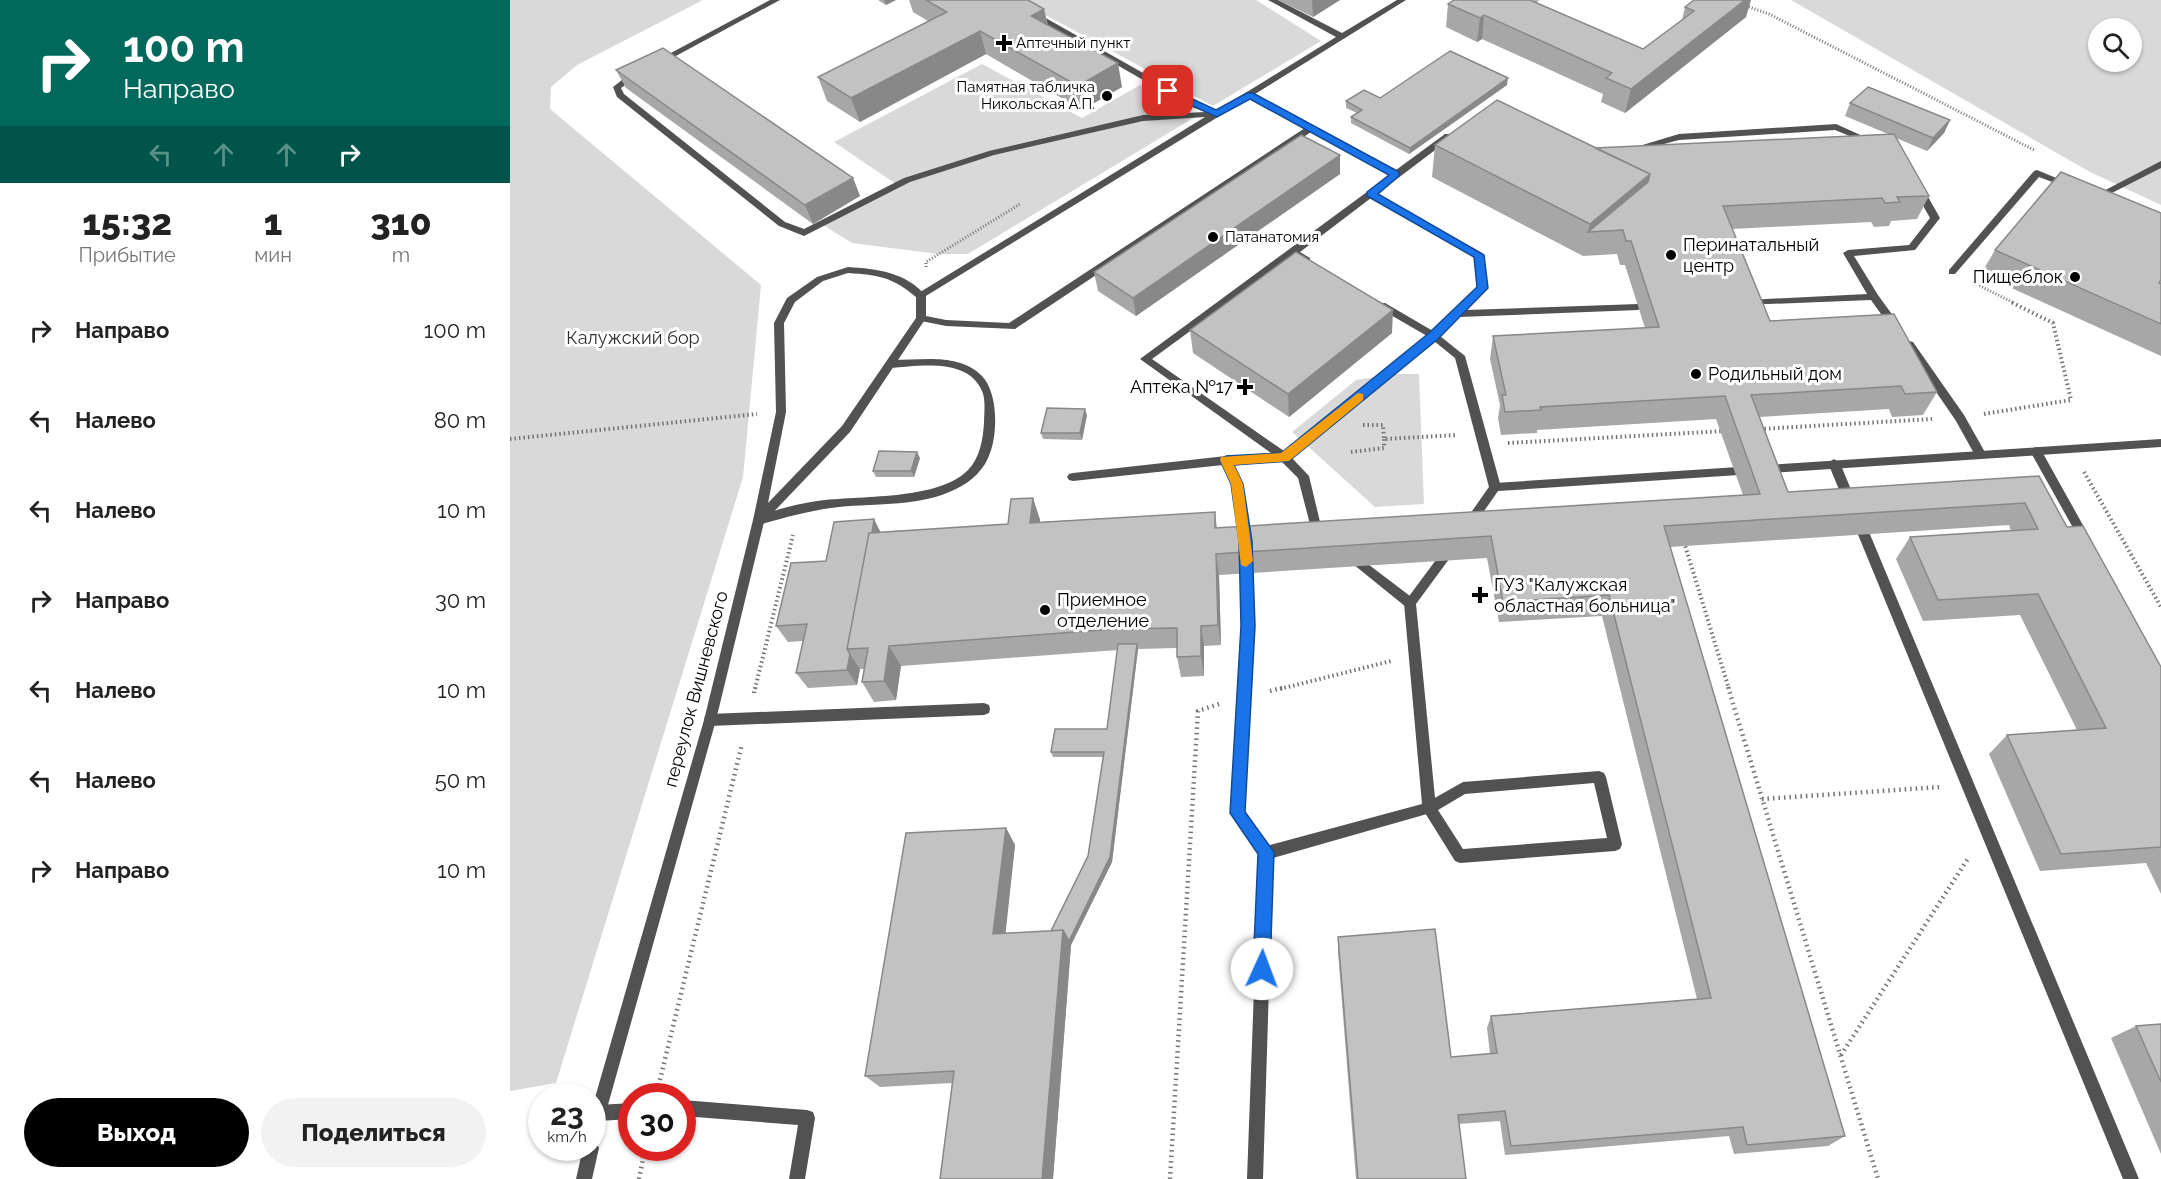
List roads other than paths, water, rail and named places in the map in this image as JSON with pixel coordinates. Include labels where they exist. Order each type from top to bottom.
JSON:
[{"type":"street","points":[[651,66],[776,0]]},
{"type":"street","points":[[1008,0],[1188,102],[1217,114]]},
{"type":"street","points":[[1272,0],[1343,37]]},
{"type":"street","points":[[921,296],[1402,0]]},
{"type":"street","points":[[641,71],[617,87],[621,95],[782,224],[804,233],[907,180],[973,158],[1143,118],[1217,114]]},
{"type":"street","points":[[1250,95],[1396,174]]},
{"type":"street","points":[[1623,152],[1679,137],[1836,127],[1877,144]]},
{"type":"street","points":[[921,296],[921,318],[946,323],[1011,327],[1311,128]]},
{"type":"street","points":[[1410,603],[1316,529],[1303,476],[1284,457],[1145,359],[1458,129]]},
{"type":"street","points":[[2097,197],[2161,164]]},
{"type":"street","points":[[1952,272],[2037,173],[2077,189]]},
{"type":"street","points":[[1914,181],[1935,218],[1912,248],[1848,253],[1874,297],[1960,418],[1980,454]]},
{"type":"street","points":[[2087,193],[2108,201]]},
{"type":"street","points":[[1073,477],[1226,460],[1284,457],[1434,336],[1482,288],[1479,255],[1371,194]]},
{"type":"street","points":[[1293,252],[1313,264]]},
{"type":"street","points":[[890,364],[951,362],[972,372],[987,390],[989,445],[983,462],[964,480],[940,493],[817,504],[759,520],[781,412],[779,323],[791,300],[820,279],[848,270],[879,273],[905,283],[921,296]]},
{"type":"street","points":[[1744,303],[1874,297]]},
{"type":"street","points":[[1375,301],[1434,336],[1460,356],[1495,487]]},
{"type":"street","points":[[1456,314],[1638,307]]},
{"type":"street","name":"переулок Вишневского","points":[[606,1085],[710,720],[759,520],[846,429],[921,318]]},
{"type":"street","points":[[1266,852],[1429,808],[1463,788],[1599,777],[1615,844],[1460,856],[1429,808],[1410,603],[1495,487],[2161,443]]},
{"type":"street","points":[[2036,451],[2093,552]]},
{"type":"street","points":[[1226,460],[1237,484],[1245,541],[1248,626],[1242,697],[1238,813],[1266,852],[1255,1179]]},
{"type":"street","points":[[1834,463],[2131,1179]]},
{"type":"street","points":[[710,720],[984,708]]},
{"type":"street","points":[[696,1109],[807,1118],[797,1179]]},
{"type":"street","points":[[584,1179],[588,1161]]},
{"type":"place","name":"Аптечный пункт","points":[[1004,43]]},
{"type":"place","name":"Памятная табличка Никольская А.П.","points":[[1107,96]]},
{"type":"place","name":"Патанатомия","points":[[1213,237]]},
{"type":"place","name":"Перинатальный центр","points":[[1671,255]]},
{"type":"place","name":"Пищеблок","points":[[2075,277]]},
{"type":"place","name":"Родильный дом","points":[[1696,374]]},
{"type":"place","name":"Аптека №17","points":[[1245,387]]},
{"type":"place","name":"ГУЗ \"Калужская областная больница\"","points":[[1480,595]]},
{"type":"place","name":"Приемное отделение","points":[[1045,610]]},
{"type":"park label","name":"Калужский бор","points":[[633,338]]}]
